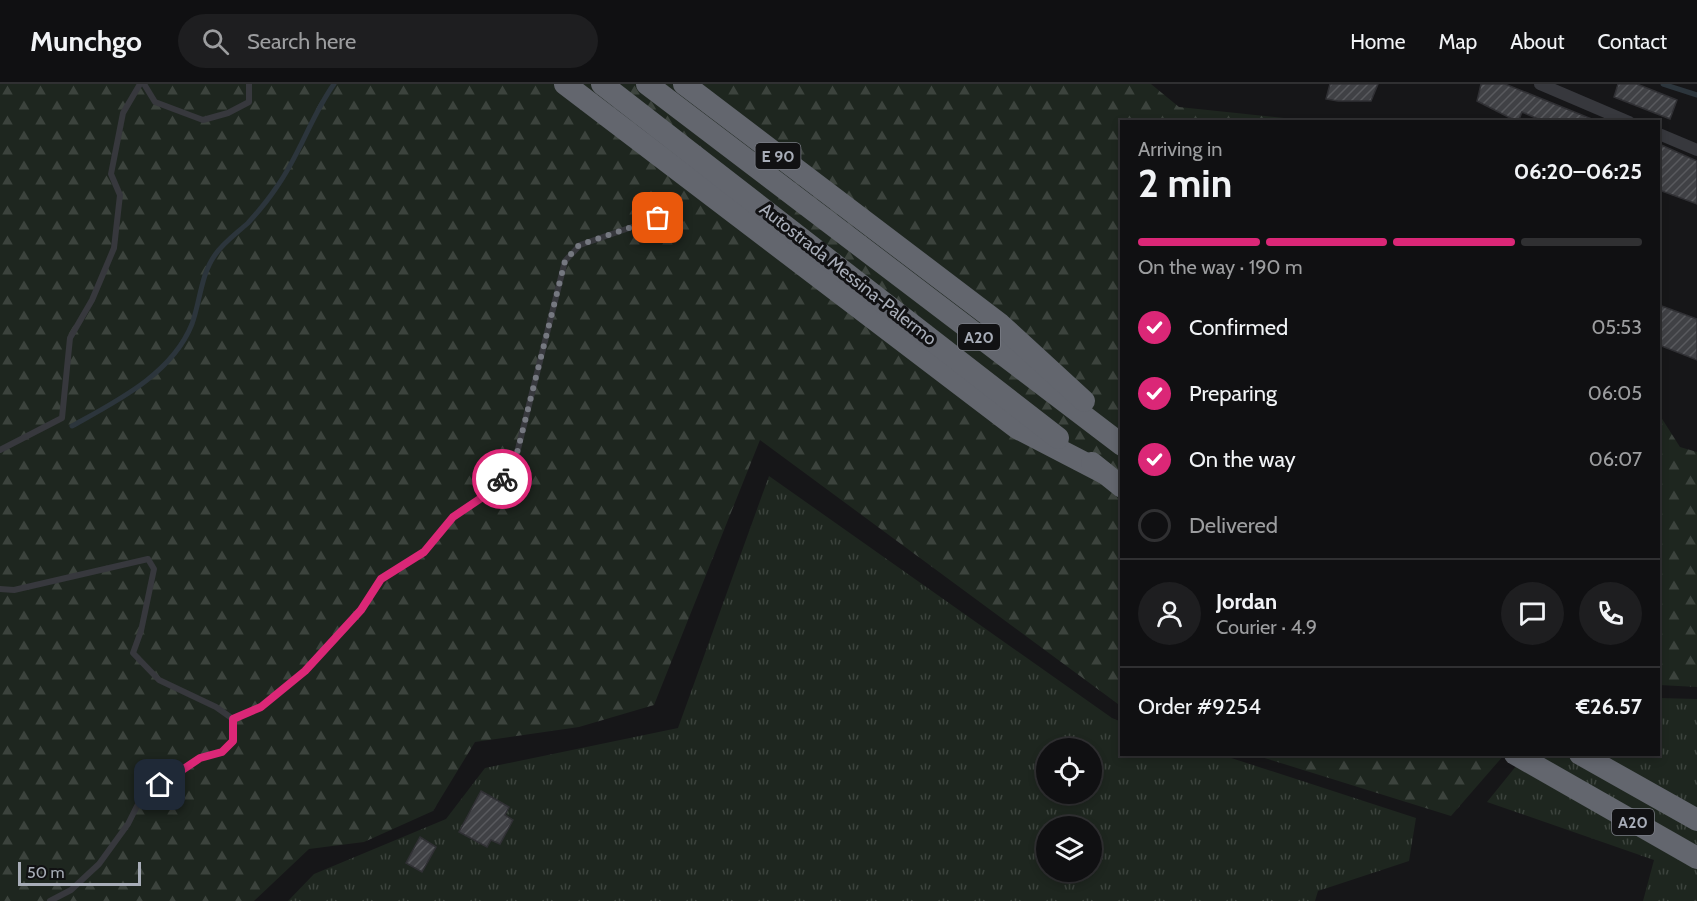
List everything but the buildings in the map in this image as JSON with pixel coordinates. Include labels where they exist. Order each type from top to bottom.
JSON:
[{"type":"highway","points":[[565,84],[1017,428],[1104,473]]},
{"type":"highway","name":"Autostrada Messina-Palermo","points":[[602,84],[1120,485]]},
{"type":"highway","name":"Autostrada Messina-Palermo","points":[[647,84],[1120,443]]},
{"type":"highway","name":"E 90","points":[[684,84],[953,287],[1026,346],[1096,413],[1120,443]]},
{"type":"highway","name":"A20","points":[[1518,756],[1697,858]]},
{"type":"highway","name":"A20","points":[[1584,756],[1697,820]]},
{"type":"street","points":[[1540,84],[1624,120]]},
{"type":"street","points":[[1660,134],[1697,150]]},
{"type":"lane","points":[[0,450],[62,418],[70,338],[92,300],[114,248],[120,195],[111,174],[123,113],[142,84],[155,102],[203,120],[228,113],[249,102],[249,84]]},
{"type":"lane","points":[[233,719],[261,707],[305,671],[361,610],[381,579],[424,552],[453,517],[496,488],[515,461],[565,261],[579,245],[658,218]]},
{"type":"lane","points":[[0,589],[14,590],[148,558],[154,569],[141,631],[133,653],[159,680],[216,707],[233,719]]},
{"type":"lane","points":[[50,901],[71,890],[99,864],[128,824],[141,798],[200,758],[222,752],[233,741],[233,719]]},
{"type":"green space","points":[[0,84],[1151,84],[1179,107],[1302,120],[1120,120],[1120,706],[760,440],[654,705],[579,727],[475,742],[433,811],[364,842],[309,849],[254,901],[0,901]]},
{"type":"green space","points":[[1660,416],[1680,447],[1697,452],[1697,687],[1660,685]]},
{"type":"green space","points":[[769,476],[1112,718],[1120,721],[1120,756],[1225,756],[1416,818],[1409,861],[1318,891],[1315,901],[288,901],[314,874],[446,819],[485,768],[678,728]]},
{"type":"green space","points":[[1660,698],[1697,699],[1697,901],[1643,901],[1654,860],[1487,802],[1524,756],[1660,756]]},
{"type":"green space","points":[[1258,756],[1503,756],[1451,816]]},
{"type":"waterway","points":[[72,426],[124,396],[157,372],[171,358],[183,342],[192,324],[210,263],[222,246],[248,223],[273,192],[334,84]]},
{"type":"waterway","points":[[1663,84],[1697,95]]},
{"type":"way so far","points":[[502,479],[515,461],[565,261],[579,245],[658,218]]},
{"type":"route","points":[[160,785],[200,758],[222,752],[233,741],[233,719],[261,707],[305,671],[361,610],[381,579],[424,552],[453,517],[496,488],[502,479]]}]
